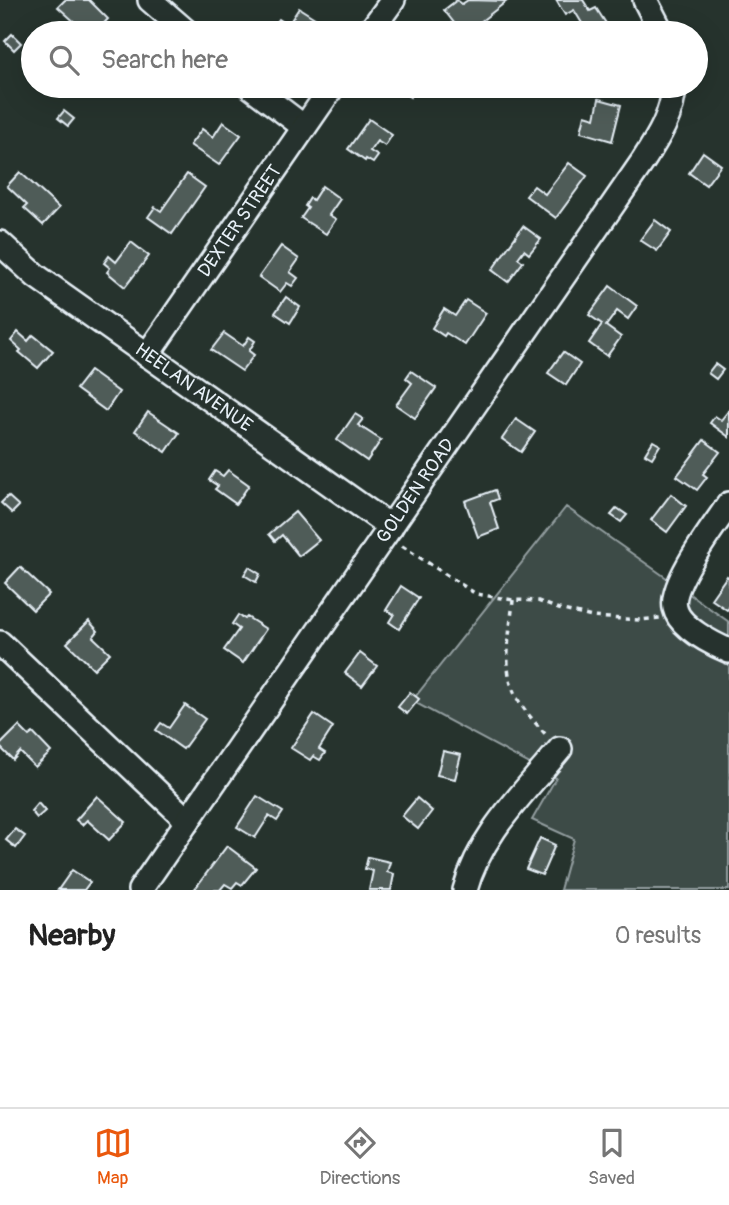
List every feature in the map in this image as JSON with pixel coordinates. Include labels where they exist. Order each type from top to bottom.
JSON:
[{"type":"street","points":[[150,0],[174,21]]},
{"type":"street","points":[[378,21],[393,0]]},
{"type":"street","points":[[645,0],[656,21]]},
{"type":"street","points":[[266,98],[304,127]]},
{"type":"street","name":"DEXTER STREET","points":[[147,355],[324,98]]},
{"type":"street","name":"GOLDEN ROAD","points":[[141,890],[643,161],[659,136],[671,98]]},
{"type":"street","name":"HEELAN AVENUE","points":[[0,243],[36,276],[388,531]]},
{"type":"street","points":[[729,504],[683,573],[674,599],[676,613],[682,621],[716,646],[729,651]]},
{"type":"street","points":[[0,643],[188,821]]},
{"type":"street","points":[[465,890],[481,849],[496,825],[560,750]]},
{"type":"path","points":[[388,531],[476,594],[538,601],[592,617],[654,620],[676,613]]},
{"type":"path","points":[[513,600],[508,655],[512,689],[534,721],[560,750]]},
{"type":"shaded area","points":[[566,507],[729,622],[729,890],[560,890],[574,839],[532,820],[556,778],[412,701]]},
{"type":"building","points":[[65,0],[89,0],[108,19],[74,21],[58,7]]},
{"type":"building","points":[[457,0],[462,4],[468,0],[507,1],[481,21],[453,21],[444,10]]},
{"type":"building","points":[[556,0],[583,0],[590,11],[596,8],[604,21],[581,21],[574,10],[565,15]]},
{"type":"building","points":[[299,8],[318,20],[317,21],[291,21]]},
{"type":"building","points":[[12,34],[21,43],[14,50],[5,41]]},
{"type":"building","points":[[599,99],[621,105],[612,141],[581,132],[585,115],[595,118]]},
{"type":"building","points":[[64,111],[74,119],[68,126],[58,118]]},
{"type":"building","points":[[369,119],[392,135],[385,146],[377,141],[370,151],[378,156],[373,163],[366,159],[365,161],[348,149]]},
{"type":"building","points":[[223,122],[241,135],[219,165],[190,145],[202,129],[213,137]]},
{"type":"building","points":[[703,152],[721,165],[706,185],[689,173]]},
{"type":"building","points":[[569,163],[587,176],[556,218],[526,196],[534,186],[545,194]]},
{"type":"building","points":[[20,172],[59,208],[43,225],[24,208],[27,205],[7,186]]},
{"type":"building","points":[[187,174],[205,187],[172,234],[148,217],[155,207],[161,211]]},
{"type":"building","points":[[322,186],[340,199],[329,215],[336,219],[326,234],[301,218],[308,208],[305,206],[310,198],[313,200]]},
{"type":"building","points":[[655,220],[671,232],[657,251],[640,240]]},
{"type":"building","points":[[523,226],[541,239],[529,254],[524,250],[518,258],[523,262],[508,282],[492,270]]},
{"type":"building","points":[[131,242],[149,256],[125,287],[107,272],[110,268],[104,263],[109,256],[116,262]]},
{"type":"building","points":[[281,246],[299,259],[290,272],[298,278],[292,286],[287,283],[280,292],[259,277]]},
{"type":"building","points":[[610,286],[637,306],[628,319],[617,311],[606,326],[621,337],[607,356],[589,343],[602,324],[589,315]]},
{"type":"building","points":[[286,297],[300,307],[290,323],[275,313]]},
{"type":"building","points":[[466,300],[486,313],[465,345],[432,328],[444,309],[455,316]]},
{"type":"building","points":[[18,332],[28,341],[33,335],[53,351],[38,368],[19,352],[21,350],[11,341]]},
{"type":"building","points":[[224,333],[243,346],[249,337],[255,341],[249,351],[254,355],[242,371],[211,350]]},
{"type":"building","points":[[563,352],[580,364],[566,385],[548,373]]},
{"type":"building","points":[[715,364],[723,370],[716,379],[708,373]]},
{"type":"building","points":[[90,371],[119,392],[106,411],[76,389]]},
{"type":"building","points":[[411,371],[436,388],[415,418],[396,405],[412,383],[406,378]]},
{"type":"building","points":[[729,410],[729,437],[710,423],[715,416],[721,420]]},
{"type":"building","points":[[148,412],[179,433],[166,452],[135,431]]},
{"type":"building","points":[[355,414],[363,419],[358,425],[381,440],[367,461],[337,440]]},
{"type":"building","points":[[516,419],[535,432],[521,452],[502,439]]},
{"type":"building","points":[[704,440],[720,452],[703,474],[707,477],[697,490],[677,476]]},
{"type":"building","points":[[653,441],[660,445],[652,458],[645,454]]},
{"type":"building","points":[[228,470],[249,485],[236,504],[215,489],[218,486],[209,480],[215,471],[223,476]]},
{"type":"building","points":[[495,490],[498,499],[490,502],[499,529],[478,537],[465,501]]},
{"type":"building","points":[[671,494],[686,506],[667,532],[651,520]]},
{"type":"building","points":[[8,496],[19,506],[12,513],[1,503]]},
{"type":"building","points":[[617,508],[627,515],[621,522],[611,515]]},
{"type":"building","points":[[295,512],[319,540],[299,556],[282,535],[275,541],[269,534]]},
{"type":"building","points":[[20,567],[49,594],[33,610],[5,583]]},
{"type":"building","points":[[249,567],[260,574],[256,582],[244,575]]},
{"type":"building","points":[[727,576],[729,608],[727,610],[711,599]]},
{"type":"building","points":[[401,586],[419,598],[399,629],[389,622],[394,614],[386,610]]},
{"type":"building","points":[[238,615],[245,619],[247,617],[266,629],[243,663],[224,650],[239,629],[232,624]]},
{"type":"building","points":[[89,621],[98,631],[93,637],[110,653],[94,669],[67,643]]},
{"type":"building","points":[[360,653],[377,666],[362,686],[345,673]]},
{"type":"building","points":[[410,692],[419,699],[407,714],[398,707]]},
{"type":"building","points":[[185,705],[205,719],[183,749],[156,730],[161,723],[169,728]]},
{"type":"building","points":[[314,714],[333,727],[319,749],[325,753],[320,760],[313,756],[310,760],[291,748]]},
{"type":"building","points":[[19,726],[29,736],[33,733],[51,752],[35,767],[20,752],[13,760],[0,747]]},
{"type":"building","points":[[443,751],[461,755],[455,779],[437,775]]},
{"type":"building","points":[[97,796],[126,822],[109,840],[87,820],[82,825],[76,820]]},
{"type":"building","points":[[257,796],[283,812],[277,821],[269,816],[255,838],[237,827]]},
{"type":"building","points":[[417,798],[432,811],[418,829],[402,816]]},
{"type":"building","points":[[38,803],[45,811],[37,818],[31,811]]},
{"type":"building","points":[[15,829],[25,836],[16,848],[6,840]]},
{"type":"building","points":[[540,838],[555,845],[542,875],[526,869]]},
{"type":"building","points":[[227,846],[256,868],[242,885],[237,882],[232,888],[225,884],[220,890],[194,890]]},
{"type":"building","points":[[368,857],[390,862],[387,872],[394,874],[391,890],[369,890],[373,871],[365,869]]},
{"type":"building","points":[[72,870],[90,882],[84,890],[58,890]]}]
